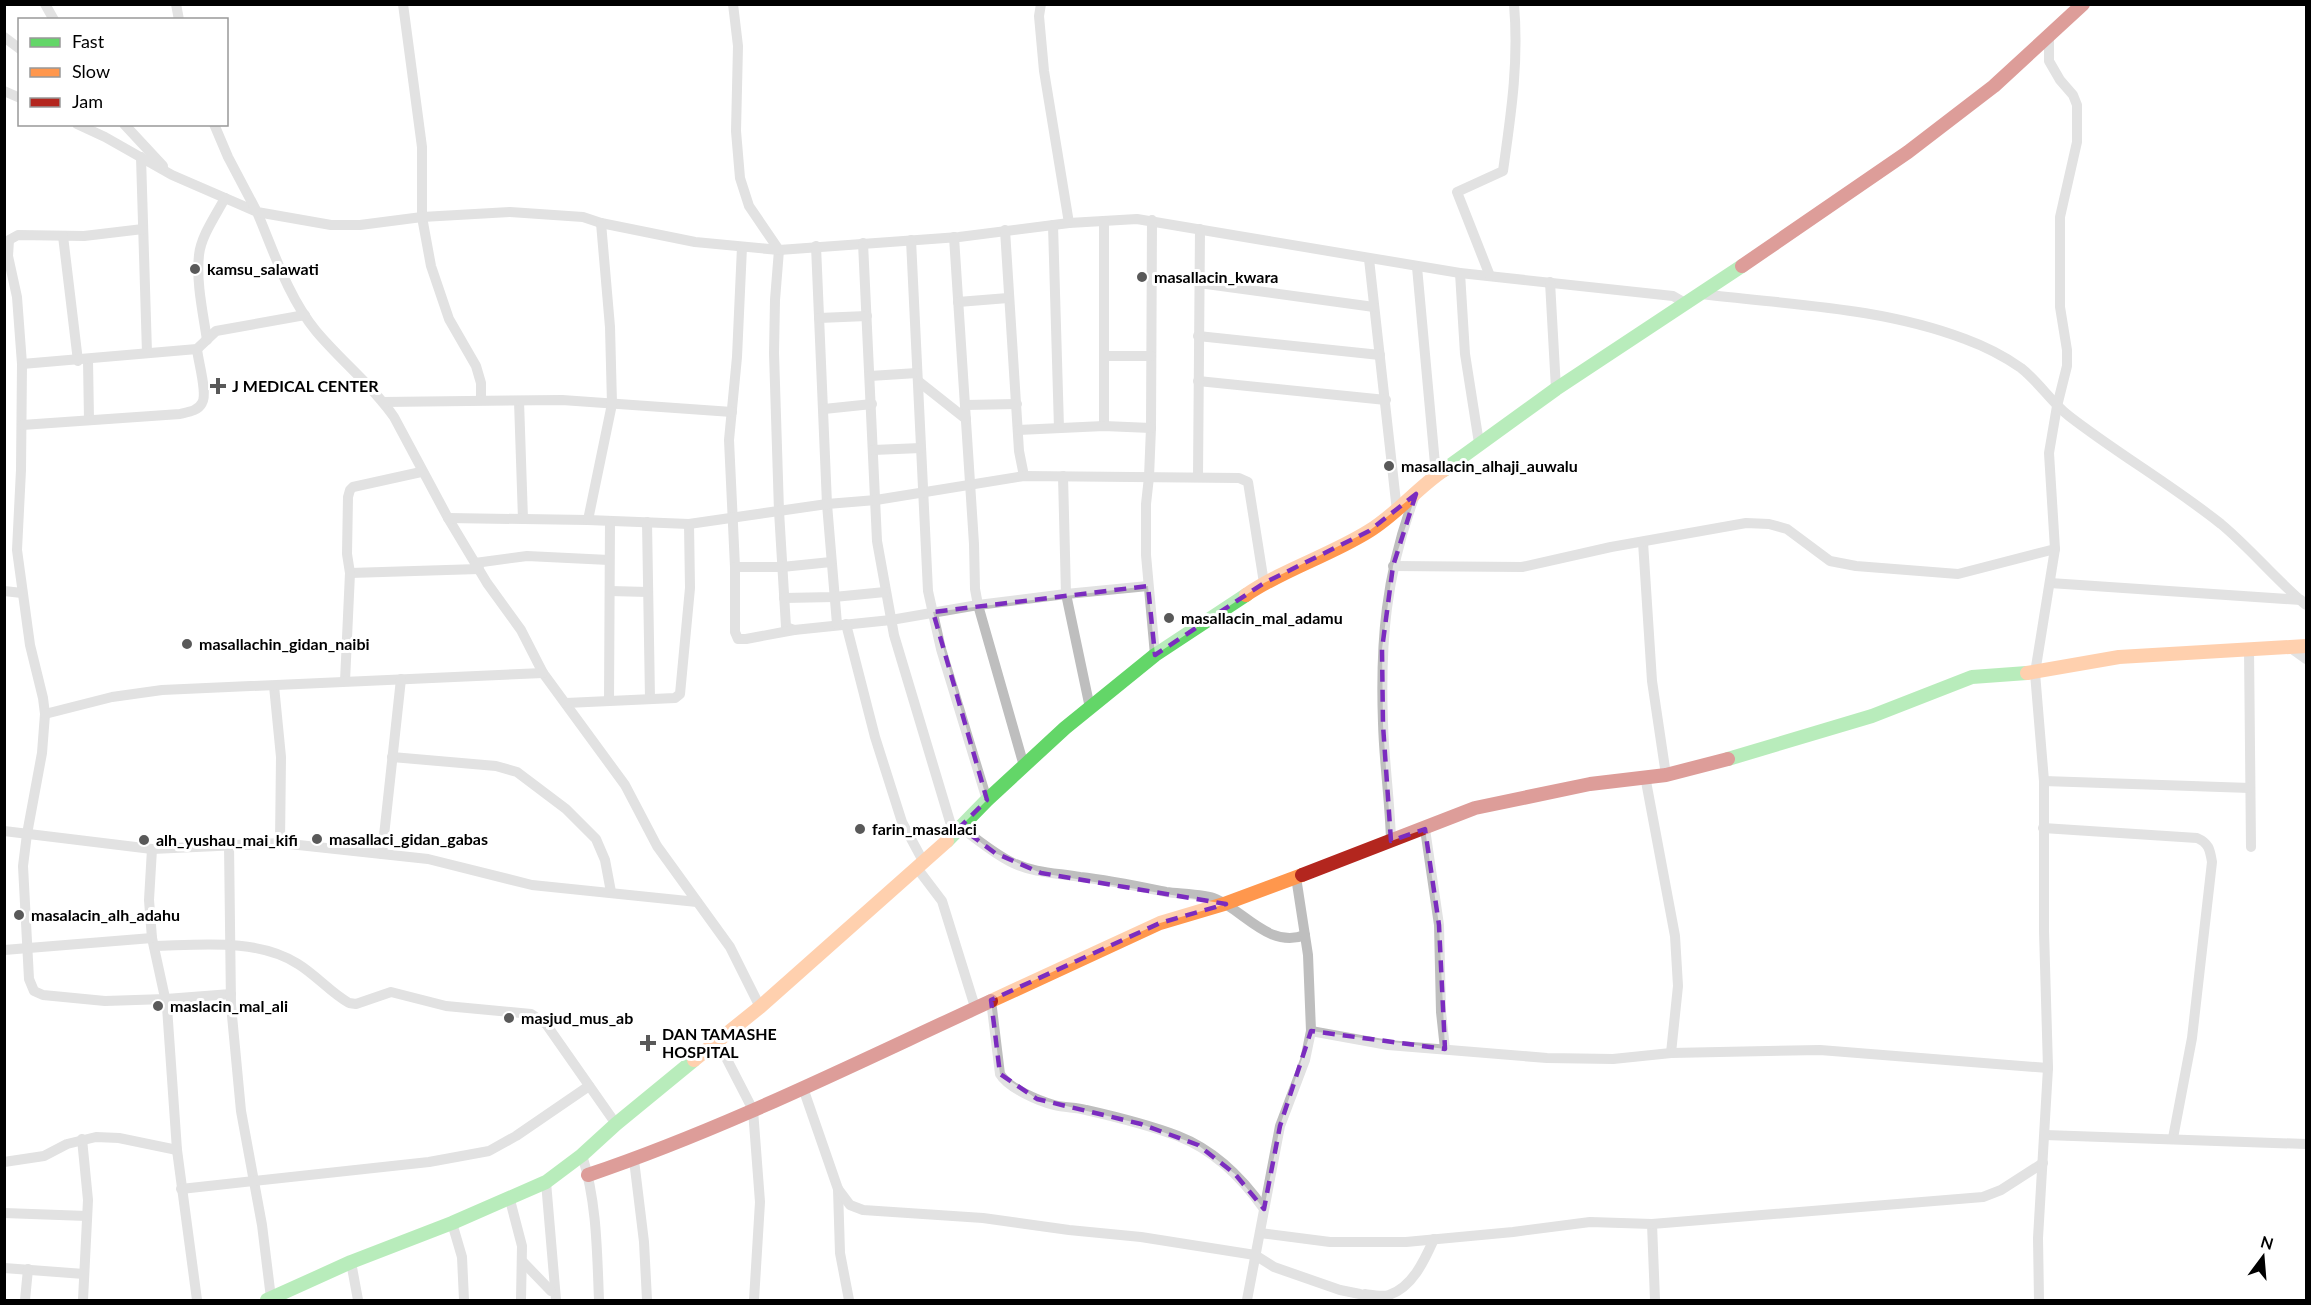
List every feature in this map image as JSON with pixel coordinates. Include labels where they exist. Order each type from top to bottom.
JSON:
[{"type":"street","points":[[45,4],[53,18]]},
{"type":"street","points":[[403,4],[422,147],[422,217],[431,266],[449,319],[476,366],[481,383],[481,400]]},
{"type":"street","points":[[733,4],[738,46],[736,131],[740,178],[749,206],[779,249],[774,353],[779,511],[786,627],[794,630]]},
{"type":"street","points":[[1041,4],[1039,16],[1044,71],[1069,223]]},
{"type":"street","points":[[1490,276],[1457,192],[1503,171],[1515,75],[1517,44],[1514,4]]},
{"type":"street","points":[[229,844],[231,994],[241,1111],[269,1299],[289,1295],[351,1262],[510,1200],[546,1182],[582,1155],[616,1124],[760,1007],[920,865],[1024,766],[1155,655],[1264,583],[1325,555],[1369,531],[1397,511],[1436,475],[1556,388],[1702,294],[1908,152],[1994,86],[2079,6]]},
{"type":"street","points":[[2039,1300],[2038,1238],[2048,1068],[2044,931],[2044,781],[2035,673],[2055,549],[2049,453],[2067,366],[2067,350],[2060,307],[2060,217],[2077,142],[2077,105],[2073,95],[2060,80],[2049,61],[2049,35]]},
{"type":"street","points":[[4,37],[18,48]]},
{"type":"street","points":[[4,91],[18,97]]},
{"type":"street","points":[[81,126],[172,175],[257,212],[331,225],[360,225],[422,217],[510,212],[583,217],[601,223],[695,242],[779,249],[954,237],[1069,223],[1152,220],[1417,267],[1673,296],[1687,304]]},
{"type":"street","points":[[124,126],[172,175]]},
{"type":"street","points":[[215,126],[228,157],[257,212],[292,296],[316,331],[383,402],[394,417],[421,472],[477,566],[521,630],[543,673],[625,785],[657,846],[730,947],[760,1007]]},
{"type":"street","points":[[141,157],[147,353]]},
{"type":"street","points":[[207,340],[200,291],[199,254],[203,241],[225,198]]},
{"type":"street","points":[[1152,220],[1151,428],[1146,555],[1155,655]]},
{"type":"street","points":[[1104,221],[1104,426]]},
{"type":"street","points":[[588,520],[612,404],[610,327],[601,223]]},
{"type":"street","points":[[1053,225],[1059,428]]},
{"type":"street","points":[[143,229],[84,236],[18,235],[9,240],[8,256],[17,297],[22,364],[17,550],[30,645],[45,714],[42,753],[27,834],[23,888],[31,986],[34,991],[43,995],[105,1001],[231,994]]},
{"type":"street","points":[[1197,477],[1200,229]]},
{"type":"street","points":[[1005,230],[1018,430],[1024,476]]},
{"type":"street","points":[[63,236],[83,360],[89,420]]},
{"type":"street","points":[[954,237],[975,589],[1024,766]]},
{"type":"street","points":[[911,240],[928,591],[941,649],[987,800]]},
{"type":"street","points":[[862,243],[872,404],[877,541],[885,592],[891,620],[957,831],[1005,858],[1041,873],[1079,876],[1185,896],[1208,896],[1285,939],[1305,935]]},
{"type":"street","points":[[816,246],[827,504],[834,597],[902,822],[920,865],[942,901],[975,1007]]},
{"type":"street","points":[[742,247],[737,357],[729,449],[736,636],[738,639],[842,624],[891,620],[978,605],[1148,586]]},
{"type":"street","points":[[1369,259],[1397,511]]},
{"type":"street","points":[[1417,267],[1436,475]]},
{"type":"street","points":[[1460,273],[1465,354],[1479,443]]},
{"type":"street","points":[[1550,282],[1556,388]]},
{"type":"street","points":[[1199,283],[1374,307]]},
{"type":"street","points":[[1702,294],[1851,310],[1899,319],[1964,338],[1993,351],[2022,369],[2057,406],[2222,525],[2304,603]]},
{"type":"street","points":[[958,302],[1008,298]]},
{"type":"street","points":[[22,364],[196,349],[216,331],[305,315]]},
{"type":"street","points":[[819,318],[867,316]]},
{"type":"street","points":[[1198,336],[1380,355]]},
{"type":"street","points":[[22,425],[180,414],[196,409],[203,403],[204,395],[196,349]]},
{"type":"street","points":[[1104,356],[1151,357]]},
{"type":"street","points":[[870,376],[917,377],[966,419]]},
{"type":"street","points":[[1198,381],[1386,400]]},
{"type":"street","points":[[383,402],[562,400],[732,412]]},
{"type":"street","points":[[519,401],[523,519]]},
{"type":"street","points":[[824,409],[872,404]]},
{"type":"street","points":[[965,405],[1017,404]]},
{"type":"street","points":[[1018,430],[1104,426],[1151,428]]},
{"type":"street","points":[[873,450],[921,448]]},
{"type":"street","points":[[345,681],[350,573],[347,554],[350,490],[353,487],[421,472]]},
{"type":"street","points":[[448,518],[689,524],[732,520],[827,504],[876,500],[1024,476],[1239,478],[1248,482],[1264,583]]},
{"type":"street","points":[[1063,476],[1066,594],[1090,708]]},
{"type":"street","points":[[1391,841],[1383,724],[1382,649],[1393,566],[1400,536],[1416,494]]},
{"type":"street","points":[[609,701],[610,521]]},
{"type":"street","points":[[647,522],[650,699]]},
{"type":"street","points":[[1393,566],[1522,567],[1746,523],[1769,524],[1786,529],[1830,561],[1841,564],[1958,574],[2055,549]]},
{"type":"street","points":[[566,703],[675,698],[680,694],[690,588],[689,524]]},
{"type":"street","points":[[1643,542],[1652,681],[1666,775]]},
{"type":"street","points":[[350,573],[477,566],[527,556],[609,560]]},
{"type":"street","points":[[735,567],[782,567],[831,562]]},
{"type":"street","points":[[2050,583],[2304,603]]},
{"type":"street","points":[[4,591],[22,593]]},
{"type":"street","points":[[610,591],[648,592]]},
{"type":"street","points":[[784,598],[834,597],[885,592]]},
{"type":"street","points":[[2288,646],[2307,659]]},
{"type":"street","points":[[588,1175],[656,1152],[803,1088],[1160,923],[1224,904],[1475,808],[1590,784],[1666,775],[1730,759],[1872,716],[1972,677],[2035,673],[2119,657],[2307,646]]},
{"type":"street","points":[[2249,648],[2251,848]]},
{"type":"street","points":[[45,714],[112,697],[162,690],[543,673]]},
{"type":"street","points":[[382,855],[401,679]]},
{"type":"street","points":[[274,686],[281,757],[280,843]]},
{"type":"street","points":[[393,757],[496,766],[517,772],[566,809],[596,839],[605,860],[611,892]]},
{"type":"street","points":[[1646,776],[1675,936],[1678,986],[1671,1053]]},
{"type":"street","points":[[2044,781],[2250,788]]},
{"type":"street","points":[[2043,828],[2197,838],[2205,842],[2210,850],[2212,862],[2193,1038],[2173,1138]]},
{"type":"street","points":[[1425,829],[1439,925],[1445,1049]]},
{"type":"street","points":[[4,831],[152,849],[280,843],[428,859],[532,885],[697,902]]},
{"type":"street","points":[[152,849],[149,900],[153,942],[166,999],[181,1189],[197,1300]]},
{"type":"street","points":[[1247,1300],[1280,1126],[1305,1060],[1311,1031],[1308,955],[1296,877]]},
{"type":"street","points":[[4,951],[153,942],[229,944],[273,953],[296,962],[349,1004],[356,1004],[391,992],[446,1006],[531,1014],[546,1024],[616,1124]]},
{"type":"street","points":[[991,1000],[1000,1074],[1004,1080],[1037,1099],[1056,1106],[1085,1109],[1179,1136],[1197,1145],[1235,1174],[1264,1209]]},
{"type":"street","points":[[1311,1031],[1388,1045],[1547,1058],[1613,1059],[1671,1053],[1820,1050],[2048,1068]]},
{"type":"street","points":[[718,1042],[753,1110],[760,1202],[754,1300]]},
{"type":"street","points":[[181,1189],[429,1162],[489,1151],[516,1136],[589,1086]]},
{"type":"street","points":[[803,1088],[838,1189],[840,1253],[849,1300]]},
{"type":"street","points":[[2045,1135],[2307,1143]]},
{"type":"street","points":[[4,1162],[44,1156],[67,1144],[96,1137],[119,1138],[177,1150]]},
{"type":"street","points":[[82,1139],[88,1200],[83,1300]]},
{"type":"street","points":[[582,1155],[588,1175],[596,1232],[599,1300]]},
{"type":"street","points":[[634,1160],[644,1242],[647,1300]]},
{"type":"street","points":[[1260,1233],[1330,1242],[1380,1242],[1513,1232],[1590,1222],[1652,1224],[1983,1197],[2001,1190],[2043,1163]]},
{"type":"street","points":[[546,1182],[553,1296]]},
{"type":"street","points":[[838,1189],[850,1204],[863,1210],[982,1218],[1141,1237],[1255,1255],[1285,1271],[1340,1290],[1360,1294],[1388,1296],[1408,1282],[1424,1262],[1434,1239]]},
{"type":"street","points":[[510,1200],[522,1246],[521,1300]]},
{"type":"street","points":[[4,1213],[87,1216]]},
{"type":"street","points":[[452,1223],[462,1257],[464,1300]]},
{"type":"street","points":[[1652,1224],[1655,1300]]},
{"type":"street","points":[[351,1262],[358,1300]]},
{"type":"street","points":[[523,1262],[553,1296]]},
{"type":"street","points":[[4,1268],[84,1274]]},
{"type":"street","points":[[25,1300],[28,1269]]},
{"type":"street","points":[[1360,1294],[1374,1300]]},
{"type":"highlighted area","points":[[1416,494],[1393,566],[1382,649],[1383,725],[1391,841],[1425,829],[1439,925],[1445,1049],[1311,1031],[1280,1126],[1264,1209],[1235,1174],[1198,1145],[1141,1124],[1037,1099],[1000,1074],[991,1000],[1160,923],[1226,904],[1041,873],[995,853],[960,827],[987,800],[933,612],[1148,586],[1155,655],[1264,583],[1369,531]]},
{"type":"traffic: fast","points":[[1444,470],[1556,389],[1742,266]]},
{"type":"traffic: fast","points":[[947,841],[987,800],[1065,728],[1155,655],[1246,595]]},
{"type":"traffic: fast","points":[[1728,759],[1872,716],[1972,677],[2027,673]]},
{"type":"traffic: fast","points":[[267,1300],[351,1262],[452,1223],[546,1182],[582,1155],[694,1060]]},
{"type":"traffic: slow","points":[[1246,595],[1369,531],[1444,470]]},
{"type":"traffic: slow","points":[[2027,673],[2119,657],[2306,646]]},
{"type":"traffic: slow","points":[[694,1060],[760,1007],[947,841]]},
{"type":"traffic: slow","points":[[991,1001],[1160,923],[1224,904],[1302,875]]},
{"type":"traffic: jam","points":[[1742,266],[1908,152],[1994,86],[2083,4]]},
{"type":"traffic: jam","points":[[1302,875],[1475,808],[1590,784],[1666,775],[1728,759]]},
{"type":"traffic: jam","points":[[588,1175],[640,1157],[742,1115],[991,1001]]},
{"type":"place","name":"kamsu_salawati","points":[[195,269]]},
{"type":"place","name":"masallacin_kwara","points":[[1142,277]]},
{"type":"place","name":"J MEDICAL CENTER","points":[[218,386]]},
{"type":"place","name":"masallacin_alhaji_auwalu","points":[[1389,466]]},
{"type":"place","name":"masallacin_mal_adamu","points":[[1169,618]]},
{"type":"place","name":"masallachin_gidan_naibi","points":[[187,644]]},
{"type":"place","name":"farin_masallaci","points":[[860,829]]},
{"type":"place","name":"masallaci_gidan_gabas","points":[[317,839]]},
{"type":"place","name":"alh_yushau_mai_kifi","points":[[144,840]]},
{"type":"place","name":"masalacin_alh_adahu","points":[[19,915]]},
{"type":"place","name":"maslacin_mal_ali","points":[[158,1006]]},
{"type":"place","name":"masjud_mus_ab","points":[[509,1018]]},
{"type":"place","name":"DAN TAMASHE HOSPITAL","points":[[648,1043]]}]
